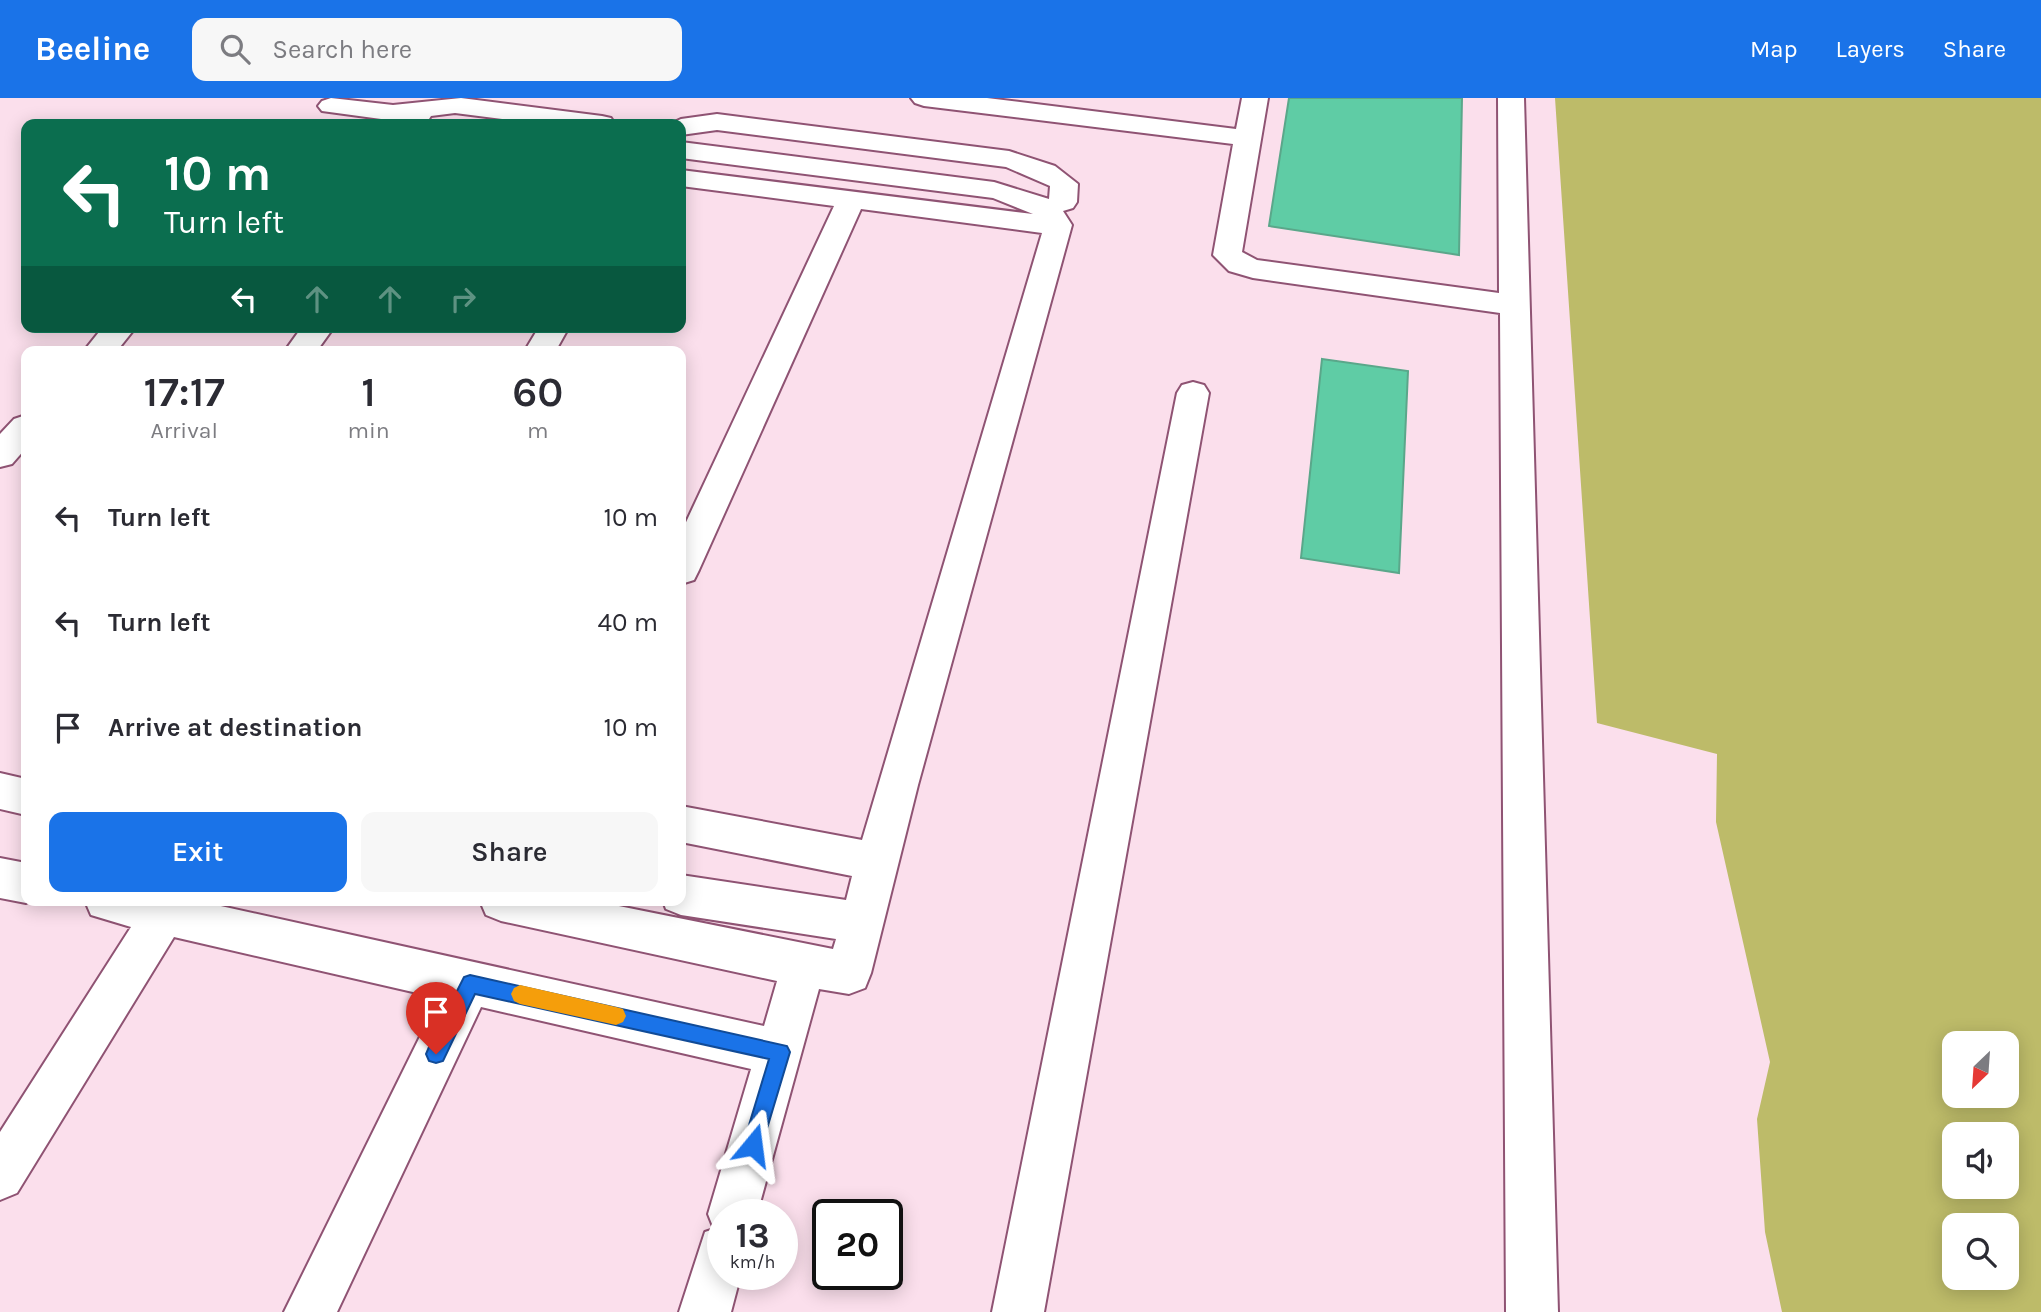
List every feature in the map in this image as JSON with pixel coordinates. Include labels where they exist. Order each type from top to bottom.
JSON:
[{"type":"lane","points":[[925,98],[1247,138]]},
{"type":"lane","points":[[1255,98],[1227,255],[1239,264],[1253,269],[1516,305]]},
{"type":"lane","points":[[1511,98],[1532,1312]]},
{"type":"lane","points":[[394,113],[456,105],[564,119]]},
{"type":"lane","points":[[328,109],[443,119]]},
{"type":"lane","points":[[525,906],[849,973],[877,862],[1028,340],[1062,204],[1036,167],[1009,159],[717,122],[686,126]]},
{"type":"lane","points":[[686,136],[1002,176],[1025,181],[1062,204]]},
{"type":"lane","points":[[686,151],[994,190],[1040,205],[1055,218],[1062,204]]},
{"type":"lane","points":[[686,179],[851,200],[1062,204]]},
{"type":"lane","points":[[686,559],[851,200]]},
{"type":"lane","points":[[104,346],[115,333]]},
{"type":"lane","points":[[1018,1312],[1193,393]]},
{"type":"lane","points":[[0,455],[21,432]]},
{"type":"lane","points":[[0,791],[21,796]]},
{"type":"lane","points":[[686,825],[877,862]]},
{"type":"lane","points":[[0,878],[21,882]]},
{"type":"lane","points":[[686,896],[861,923]]},
{"type":"lane","points":[[128,906],[780,1052]]},
{"type":"lane","points":[[0,1176],[164,914]]},
{"type":"lane","points":[[737,1199],[803,965]]},
{"type":"lane","points":[[310,1312],[470,984]]},
{"type":"lane","points":[[705,1312],[711,1290]]},
{"type":"shaded area","points":[[1555,98],[2041,98],[2041,1312],[1782,1312],[1765,1232],[1757,1119],[1770,1062],[1716,822],[1717,754],[1597,723]]},
{"type":"building","points":[[1289,98],[1462,98],[1459,255],[1269,226]]},
{"type":"building","points":[[1322,359],[1408,371],[1399,573],[1301,558]]},
{"type":"slow traffic","points":[[520,994],[616,1016]]},
{"type":"route","points":[[436,1054],[470,984],[780,1052],[753,1145]]}]
